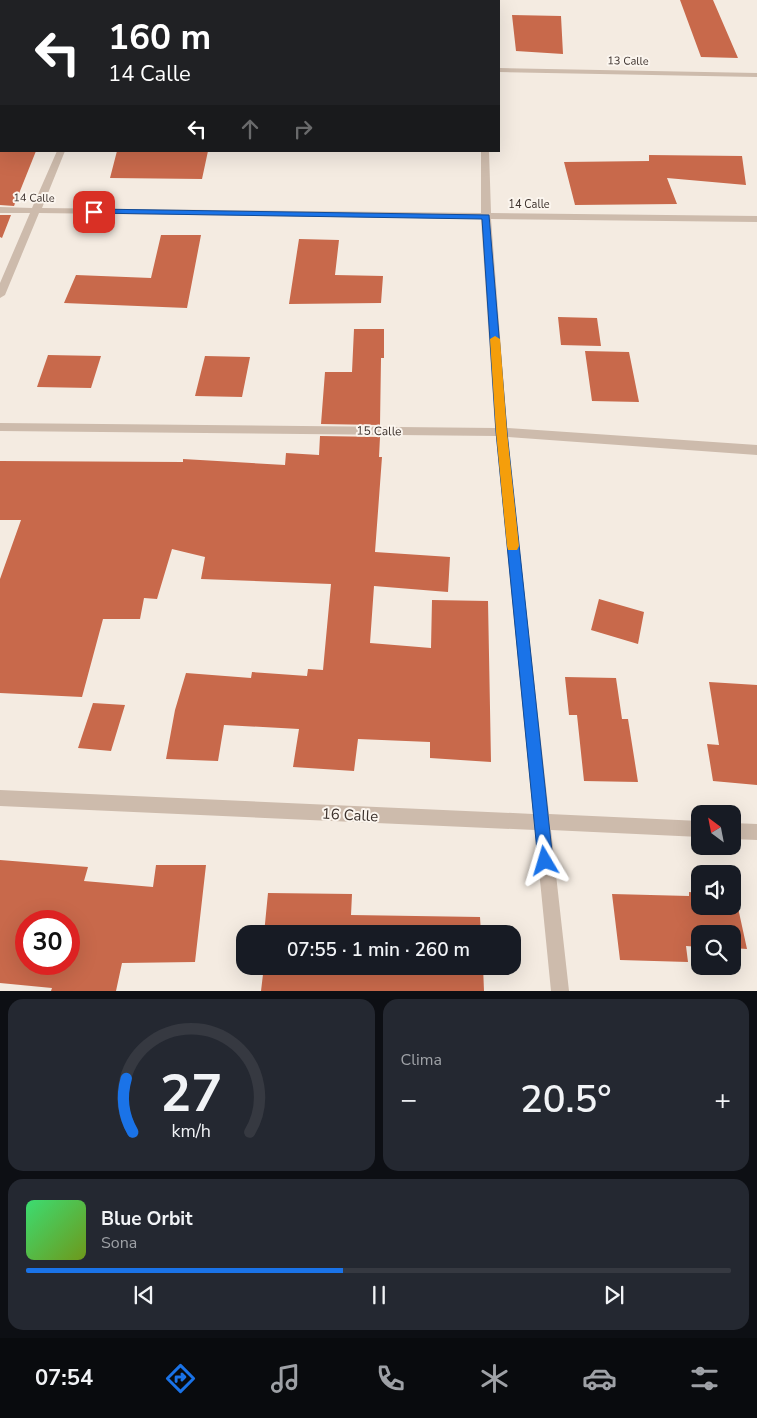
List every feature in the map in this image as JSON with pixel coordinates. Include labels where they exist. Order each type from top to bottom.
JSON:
[{"type":"street","name":"13 Calle","points":[[500,70],[757,75]]},
{"type":"street","points":[[0,295],[61,152]]},
{"type":"street","points":[[485,152],[486,216],[501,432],[560,990]]},
{"type":"street","name":"14 Calle","points":[[0,210],[757,219]]},
{"type":"street","name":"15 Calle","points":[[0,427],[501,432],[757,450]]},
{"type":"street","name":"16 Calle","points":[[0,798],[691,830]]},
{"type":"street","points":[[741,831],[757,832]]},
{"type":"building","points":[[680,0],[713,0],[738,58],[701,57]]},
{"type":"building","points":[[512,15],[561,16],[563,54],[516,51]]},
{"type":"building","points":[[0,152],[36,152],[14,206],[0,205]]},
{"type":"building","points":[[117,152],[208,152],[202,179],[110,178]]},
{"type":"building","points":[[649,155],[742,156],[746,185],[667,178],[677,204],[575,205],[564,162],[649,161]]},
{"type":"building","points":[[0,215],[11,215],[2,238],[0,237]]},
{"type":"building","points":[[161,235],[201,235],[187,308],[64,303],[76,275],[151,278]]},
{"type":"building","points":[[299,239],[339,240],[335,275],[383,276],[381,303],[289,304]]},
{"type":"building","points":[[558,317],[597,318],[601,346],[561,345]]},
{"type":"building","points":[[354,329],[384,329],[384,358],[381,358],[380,425],[321,424],[325,372],[352,372]]},
{"type":"building","points":[[585,351],[629,352],[639,402],[592,401]]},
{"type":"building","points":[[48,355],[101,356],[91,388],[37,387]]},
{"type":"building","points":[[205,356],[250,357],[242,397],[195,396]]},
{"type":"building","points":[[320,436],[380,437],[379,457],[382,457],[375,552],[450,557],[448,592],[374,586],[370,643],[431,648],[432,600],[488,601],[491,762],[430,758],[430,742],[358,739],[354,771],[293,767],[299,729],[224,725],[218,761],[166,759],[175,710],[186,673],[251,678],[252,672],[307,676],[308,669],[323,670],[331,584],[201,579],[205,557],[172,549],[157,599],[144,598],[140,619],[103,619],[82,697],[0,693],[0,579],[21,520],[0,520],[0,461],[183,462],[183,459],[285,465],[286,453],[319,455]]},
{"type":"building","points":[[599,599],[644,612],[638,644],[591,630]]},
{"type":"building","points":[[565,677],[616,678],[622,719],[628,719],[638,782],[584,781],[577,715],[569,715]]},
{"type":"building","points":[[709,682],[757,685],[757,785],[713,781],[707,744],[719,745]]},
{"type":"building","points":[[93,703],[125,705],[111,751],[78,748]]},
{"type":"building","points":[[0,860],[88,867],[84,881],[153,887],[156,865],[206,865],[195,962],[122,963],[116,991],[51,991],[52,988],[0,983]]},
{"type":"building","points":[[689,892],[691,892],[691,915],[740,915],[747,949],[741,949],[741,925],[691,925],[691,946],[686,946],[688,962],[620,960],[612,894],[689,896]]},
{"type":"building","points":[[268,893],[352,894],[351,915],[480,917],[480,925],[265,925]]},
{"type":"building","points":[[263,975],[483,975],[484,991],[261,991]]},
{"type":"slow traffic","points":[[495,339],[501,432],[513,546]]},
{"type":"route","points":[[94,212],[486,216],[501,432],[545,861]]}]
